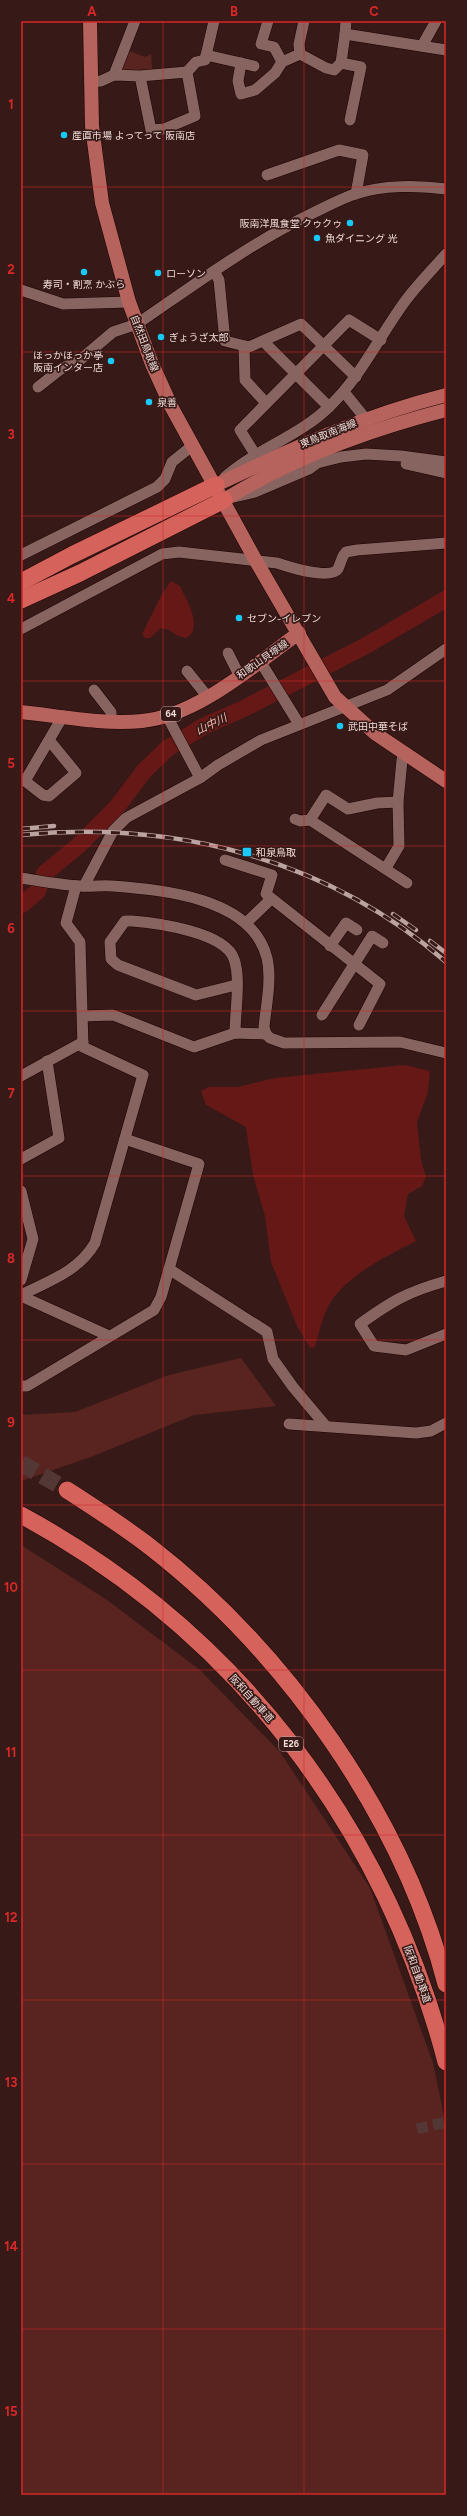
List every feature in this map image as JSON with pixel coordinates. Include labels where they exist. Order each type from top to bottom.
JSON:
[{"type":"highway","points":[[21,582],[72,554],[216,485]]},
{"type":"highway","points":[[21,600],[80,573],[224,500]]},
{"type":"highway","points":[[67,1490],[149,1546],[192,1583],[274,1665],[308,1709],[344,1760],[388,1838],[426,1923],[446,1984]]},
{"type":"highway","name":"阪和自動車道","points":[[21,1515],[89,1555],[166,1613],[207,1650],[244,1688],[284,1734],[349,1826],[375,1872],[421,1976],[446,2062]]},
{"type":"main road","name":"自然田鳥取線","points":[[90,21],[90,82],[93,133],[102,203],[129,302],[152,364],[192,446],[216,485],[256,561],[299,633]]},
{"type":"main road","name":"東鳥取南海線","points":[[216,485],[292,448],[365,418],[446,395]]},
{"type":"main road","name":"東鳥取南海線","points":[[224,500],[291,464],[382,428],[446,410]]},
{"type":"main road","name":"和歌山貝塚線","points":[[21,712],[111,722],[169,721],[239,675],[263,665],[299,633],[305,646],[339,702],[405,754],[446,781]]},
{"type":"street","points":[[114,74],[135,21]]},
{"type":"street","points":[[90,82],[101,81],[114,74],[140,76],[187,72],[196,62],[205,60],[214,21]]},
{"type":"street","points":[[268,21],[261,44],[274,47],[282,62]]},
{"type":"street","points":[[300,54],[299,44],[304,21]]},
{"type":"street","points":[[300,54],[326,68],[334,70],[341,63],[346,21]]},
{"type":"street","points":[[422,46],[436,21]]},
{"type":"street","points":[[345,34],[446,50]]},
{"type":"street","points":[[241,63],[238,81],[241,94],[255,90],[275,73],[282,62],[300,54]]},
{"type":"street","points":[[206,55],[254,66]]},
{"type":"street","points":[[341,63],[361,66],[350,120]]},
{"type":"street","points":[[140,76],[151,130],[164,129],[195,116],[187,72]]},
{"type":"street","points":[[268,175],[339,150],[363,155],[356,194]]},
{"type":"street","points":[[38,387],[61,369],[80,360],[112,332],[137,324],[271,234],[356,194],[401,187],[446,189]]},
{"type":"street","points":[[216,485],[244,460],[307,425],[329,407],[344,392],[381,340],[406,300],[446,254]]},
{"type":"street","points":[[214,271],[219,280],[226,341],[249,347],[301,324],[356,377]]},
{"type":"street","points":[[21,290],[63,304],[129,302]]},
{"type":"street","points":[[255,454],[240,430],[349,320],[381,340]]},
{"type":"street","points":[[263,341],[329,407]]},
{"type":"street","points":[[244,346],[245,380],[266,403]]},
{"type":"street","points":[[344,392],[365,418]]},
{"type":"street","points":[[21,555],[157,487],[165,479],[172,462],[192,446]]},
{"type":"street","points":[[224,500],[256,492],[317,463],[359,455],[400,456],[446,462]]},
{"type":"street","points":[[291,464],[313,470],[358,462],[391,462],[412,464],[446,473]]},
{"type":"street","points":[[21,629],[162,554],[179,552],[277,563],[303,570],[332,573],[338,569],[342,556],[352,550],[378,549],[399,545],[446,543]]},
{"type":"street","points":[[21,1295],[77,1266],[87,1257],[95,1243],[143,1075],[84,1047],[83,1042],[80,942],[66,923],[80,886],[108,839],[118,824],[134,813],[200,778],[218,765],[261,740],[298,724],[339,702],[387,690],[446,649]]},
{"type":"street","points":[[228,653],[239,675]]},
{"type":"street","points":[[263,665],[298,724]]},
{"type":"street","points":[[187,671],[207,696]]},
{"type":"street","points":[[94,690],[111,712],[111,722]]},
{"type":"street","points":[[49,740],[76,773],[49,796],[43,796],[26,781],[49,740],[63,716]]},
{"type":"street","points":[[169,721],[200,778]]},
{"type":"street","points":[[386,868],[400,846],[403,833],[398,802],[402,760],[405,754]]},
{"type":"street","points":[[310,820],[326,796],[348,809],[377,803],[398,802]]},
{"type":"street","points":[[295,819],[300,821],[310,820],[407,883]]},
{"type":"street","points":[[225,860],[272,875],[266,894],[380,984],[359,1025]]},
{"type":"street","points":[[21,878],[80,886],[110,886],[185,895],[221,908],[246,923],[256,934],[267,957],[268,974],[264,1027],[266,1034]]},
{"type":"street","points":[[246,923],[271,899]]},
{"type":"street","points":[[235,1033],[236,985],[235,960],[226,948],[186,929],[125,921],[110,942],[111,959],[118,965],[196,994],[236,985]]},
{"type":"street","points":[[330,946],[346,922],[357,930]]},
{"type":"street","points":[[322,1015],[372,936],[383,943]]},
{"type":"street","points":[[82,1016],[113,1015],[194,1047],[235,1033],[266,1034],[274,1040],[284,1043],[400,1042],[446,1053]]},
{"type":"street","points":[[21,1076],[83,1042]]},
{"type":"street","points":[[21,1159],[60,1138],[47,1062]]},
{"type":"street","points":[[21,1386],[27,1386],[154,1310],[161,1297],[199,1164],[125,1139]]},
{"type":"street","points":[[21,1191],[33,1239],[21,1280]]},
{"type":"street","points":[[169,1269],[267,1332],[273,1359],[293,1387],[325,1425]]},
{"type":"street","points":[[446,1281],[414,1290],[395,1299],[360,1324],[374,1346],[406,1350],[446,1334]]},
{"type":"street","points":[[21,1295],[109,1336]]},
{"type":"street","points":[[289,1424],[325,1425],[416,1433],[431,1431],[446,1423]]},
{"type":"shaded area","points":[[127,50],[145,57],[151,54],[152,69],[122,71],[120,68]]},
{"type":"shaded area","points":[[171,581],[180,586],[192,613],[194,627],[186,638],[161,628],[150,638],[145,638],[142,634],[162,594]]},
{"type":"shaded area","points":[[405,1065],[430,1071],[428,1092],[417,1122],[421,1160],[426,1177],[422,1186],[408,1194],[404,1216],[416,1241],[373,1264],[343,1287],[335,1296],[328,1308],[322,1321],[315,1347],[310,1348],[297,1326],[271,1262],[265,1216],[253,1175],[246,1127],[206,1105],[201,1091],[209,1087],[238,1087],[275,1078]]},
{"type":"shaded area","points":[[241,1358],[276,1406],[194,1415],[91,1457],[21,1481],[21,1415],[75,1412],[169,1375]]},
{"type":"shaded area","points":[[21,1545],[107,1600],[200,1670],[280,1752],[370,1888],[433,2063],[446,2126],[446,2495],[21,2495]]},
{"type":"waterway","name":"山中川","points":[[21,905],[37,892],[45,873],[78,846],[117,807],[144,771],[168,748],[204,726],[243,709],[367,645],[446,599]]},
{"type":"tunnel","points":[[21,1463],[67,1490]]},
{"type":"tunnel","points":[[417,2129],[446,2122]]},
{"type":"railway","points":[[21,829],[54,826]]},
{"type":"railway","points":[[21,835],[79,832],[136,834],[192,841],[247,854],[300,873],[351,897],[400,926],[446,962]]},
{"type":"railway","points":[[393,914],[416,930]]},
{"type":"railway","points":[[430,941],[446,953]]},
{"type":"place","name":"産直市場 よってって 阪南店","points":[[64,135]]},
{"type":"place","name":"阪南洋風食堂 クゥクゥ","points":[[350,223]]},
{"type":"place","name":"魚ダイニング 光","points":[[317,238]]},
{"type":"place","name":"寿司・割烹 かぶら","points":[[84,272]]},
{"type":"place","name":"ローソン","points":[[158,273]]},
{"type":"place","name":"ぎょうざ太郎","points":[[161,337]]},
{"type":"place","name":"ほっかほっか亭 阪南インター店","points":[[111,361]]},
{"type":"place","name":"泉善","points":[[149,402]]},
{"type":"place","name":"セブン-イレブン","points":[[239,618]]},
{"type":"place","name":"武田中華そば","points":[[340,726]]},
{"type":"place","name":"和泉鳥取","points":[[247,852]]}]
